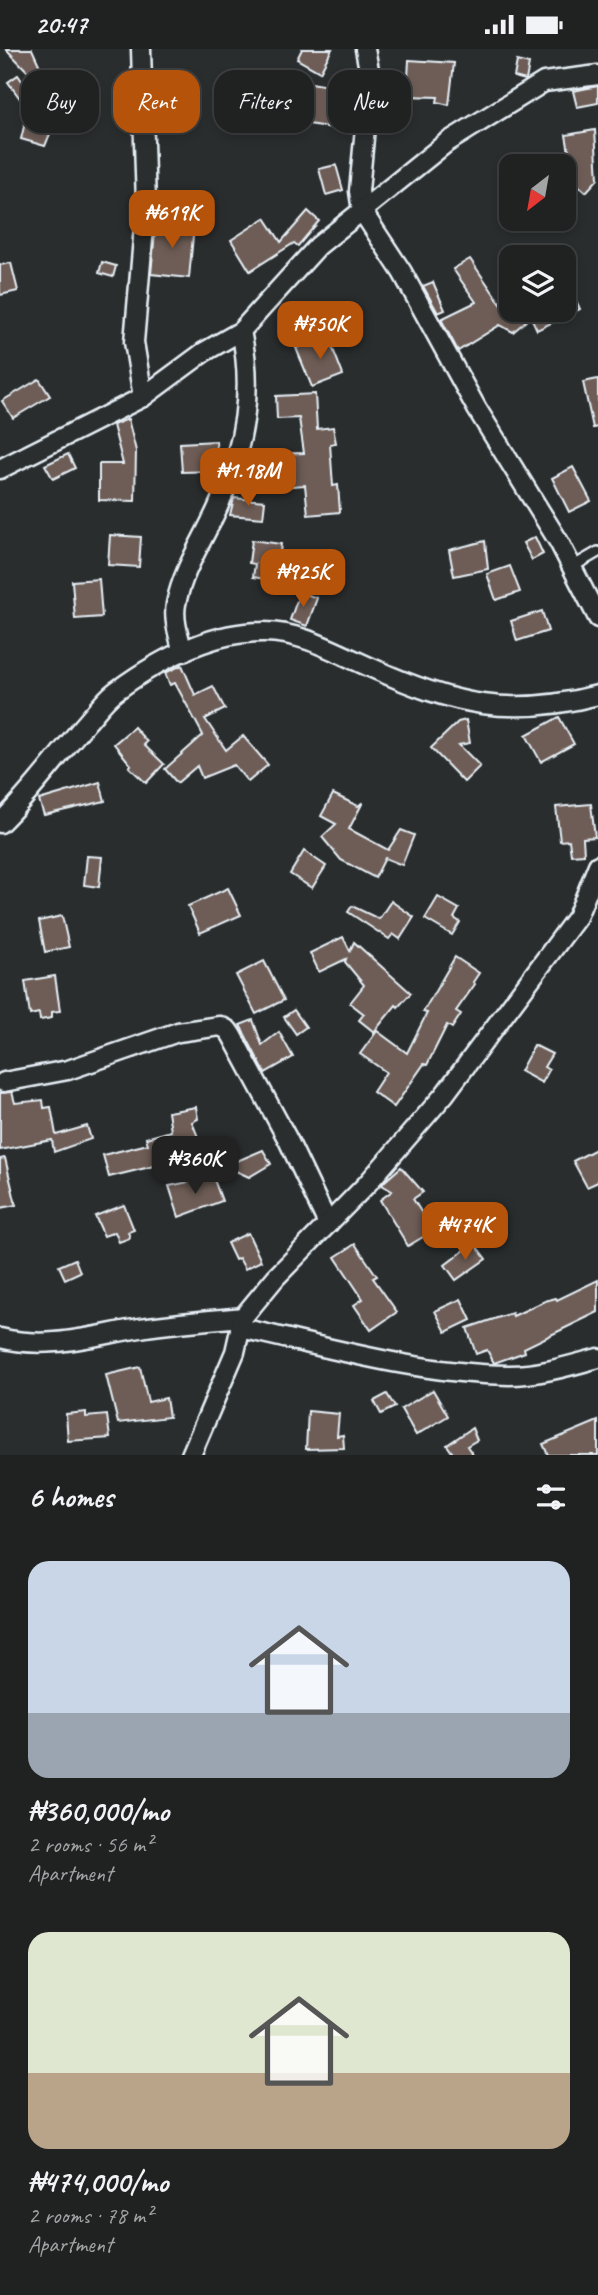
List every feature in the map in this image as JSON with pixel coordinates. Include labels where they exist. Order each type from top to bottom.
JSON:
[{"type":"street","points":[[141,49],[146,204],[134,342],[143,397]]},
{"type":"street","points":[[365,49],[370,75],[359,191],[362,212],[402,272],[477,409],[572,567],[598,618]]},
{"type":"street","points":[[0,469],[143,397],[204,352],[241,331],[318,246],[446,143],[544,82],[598,75]]},
{"type":"street","points":[[183,652],[175,605],[192,558],[221,501],[241,444],[247,407],[248,362],[241,331]]},
{"type":"street","points":[[0,823],[26,797],[113,693],[209,640],[262,631],[322,644],[371,668],[443,697],[497,708],[561,704],[598,695]]},
{"type":"street","points":[[191,1455],[235,1352],[242,1323],[328,1224],[368,1184],[444,1095],[577,917],[598,865]]},
{"type":"street","points":[[4,1082],[68,1070],[178,1032],[220,1026],[228,1030],[232,1037],[328,1224]]},
{"type":"street","points":[[0,1338],[23,1343],[68,1343],[139,1328],[242,1323],[370,1356],[509,1375],[547,1371],[598,1359]]},
{"type":"lane","points":[[572,567],[598,552]]},
{"type":"building","points":[[6,49],[32,49],[42,70],[26,70]]},
{"type":"building","points":[[302,49],[332,49],[320,72],[297,59]]},
{"type":"building","points":[[409,60],[454,63],[449,105],[437,102],[438,97],[411,96],[411,70],[408,70]]},
{"type":"building","points":[[517,61],[529,64],[526,80],[514,77]]},
{"type":"building","points":[[18,75],[21,79],[21,100],[8,82]]},
{"type":"building","points":[[314,84],[328,86],[328,127],[314,125]]},
{"type":"building","points":[[598,86],[598,103],[577,107],[573,91]]},
{"type":"building","points":[[595,130],[598,179],[586,192],[577,184],[576,188],[576,154],[569,154],[566,135]]},
{"type":"building","points":[[22,133],[50,133],[45,146],[21,139]]},
{"type":"building","points":[[336,165],[343,190],[326,195],[319,169]]},
{"type":"building","points":[[308,211],[319,221],[298,246],[294,243],[250,271],[231,240],[265,218],[281,242]]},
{"type":"building","points":[[156,221],[194,225],[189,278],[151,274]]},
{"type":"building","points":[[470,259],[499,301],[499,322],[525,322],[513,332],[500,325],[458,351],[441,319],[476,302],[453,269]]},
{"type":"building","points":[[102,262],[116,266],[113,277],[99,273]]},
{"type":"building","points":[[11,263],[18,291],[0,295],[0,265]]},
{"type":"building","points":[[433,282],[445,310],[438,313],[423,286]]},
{"type":"building","points":[[533,322],[553,322],[537,330]]},
{"type":"building","points":[[328,336],[343,375],[312,387],[296,348]]},
{"type":"building","points":[[39,379],[50,396],[13,418],[2,401]]},
{"type":"building","points":[[598,379],[598,427],[593,428],[583,382]]},
{"type":"building","points":[[315,394],[317,429],[333,427],[336,443],[330,444],[333,486],[338,485],[340,512],[308,515],[305,485],[278,487],[276,454],[304,453],[299,418],[277,419],[276,396]]},
{"type":"building","points":[[128,419],[136,451],[135,501],[99,500],[99,464],[123,464],[113,425]]},
{"type":"building","points":[[216,441],[218,471],[182,472],[180,443]]},
{"type":"building","points":[[68,454],[75,468],[53,479],[45,465]]},
{"type":"building","points":[[573,467],[591,501],[569,512],[552,478]]},
{"type":"building","points":[[234,498],[265,501],[263,518],[230,515]]},
{"type":"building","points":[[110,535],[141,537],[139,567],[108,565]]},
{"type":"building","points":[[535,537],[543,554],[532,560],[523,543]]},
{"type":"building","points":[[252,540],[281,544],[278,569],[273,569],[271,580],[253,577],[255,564],[249,563]]},
{"type":"building","points":[[485,541],[488,569],[454,576],[449,550]]},
{"type":"building","points":[[510,566],[520,592],[496,600],[487,574]]},
{"type":"building","points":[[99,579],[102,617],[75,619],[72,581]]},
{"type":"building","points":[[300,592],[317,598],[307,626],[290,620]]},
{"type":"building","points":[[542,611],[548,631],[517,641],[511,621]]},
{"type":"building","points":[[182,665],[195,695],[213,686],[225,709],[205,719],[226,750],[243,736],[268,765],[248,782],[234,765],[202,778],[197,766],[177,783],[165,769],[203,735],[175,683],[170,685],[165,673]]},
{"type":"building","points":[[559,717],[574,744],[541,762],[526,735]]},
{"type":"building","points":[[466,720],[470,743],[459,745],[480,766],[464,782],[431,748],[458,722]]},
{"type":"building","points":[[134,727],[147,742],[144,745],[164,764],[146,783],[129,767],[131,765],[114,744]]},
{"type":"building","points":[[100,782],[105,801],[44,815],[39,800]]},
{"type":"building","points":[[333,794],[358,806],[363,802],[349,829],[388,850],[401,830],[414,835],[402,865],[385,858],[375,878],[341,860],[322,837],[336,824],[321,816]]},
{"type":"building","points":[[591,804],[595,837],[583,838],[584,854],[571,855],[569,840],[560,841],[556,807]]},
{"type":"building","points":[[304,851],[326,866],[312,888],[290,874]]},
{"type":"building","points":[[87,856],[102,857],[99,887],[84,885]]},
{"type":"building","points":[[228,888],[241,915],[200,933],[188,906]]},
{"type":"building","points":[[438,897],[459,909],[454,918],[460,922],[452,935],[425,919]]},
{"type":"building","points":[[391,901],[414,917],[400,939],[393,934],[389,939],[348,912],[352,906],[379,919]]},
{"type":"building","points":[[62,916],[69,947],[45,952],[39,921]]},
{"type":"building","points":[[343,937],[350,951],[354,942],[411,993],[398,1007],[396,1005],[374,1032],[359,1020],[364,1014],[350,1003],[364,985],[345,962],[346,959],[319,972],[310,953]]},
{"type":"building","points":[[455,957],[479,973],[473,982],[475,984],[456,1011],[461,1014],[452,1028],[447,1025],[427,1065],[424,1064],[394,1107],[373,1092],[386,1072],[360,1054],[377,1031],[407,1053],[427,1013],[423,1012]]},
{"type":"building","points":[[264,961],[284,1000],[256,1014],[236,975]]},
{"type":"building","points":[[55,976],[60,1011],[52,1012],[52,1018],[40,1020],[39,1013],[30,1015],[25,981]]},
{"type":"building","points":[[294,1010],[306,1027],[296,1034],[284,1017]]},
{"type":"building","points":[[253,1020],[262,1045],[279,1032],[293,1057],[265,1073],[240,1025]]},
{"type":"building","points":[[534,1045],[552,1054],[544,1067],[549,1070],[542,1083],[520,1071]]},
{"type":"building","points":[[12,1092],[15,1103],[43,1100],[44,1108],[51,1107],[56,1135],[87,1126],[91,1139],[54,1152],[52,1140],[0,1150],[0,1093]]},
{"type":"building","points":[[196,1107],[198,1119],[192,1122],[206,1157],[194,1152],[167,1157],[170,1167],[156,1171],[154,1166],[109,1177],[103,1155],[148,1144],[146,1138],[171,1131],[168,1112]]},
{"type":"building","points":[[598,1148],[598,1182],[587,1187],[573,1161]]},
{"type":"building","points":[[263,1150],[271,1164],[249,1177],[225,1166]]},
{"type":"building","points":[[5,1158],[16,1205],[0,1208],[0,1159]]},
{"type":"building","points":[[401,1167],[423,1192],[413,1199],[433,1231],[408,1246],[380,1200],[392,1191],[382,1185]]},
{"type":"building","points":[[213,1177],[222,1201],[179,1217],[169,1186]]},
{"type":"building","points":[[124,1205],[134,1230],[128,1232],[130,1238],[119,1242],[115,1232],[104,1236],[95,1216]]},
{"type":"building","points":[[248,1233],[261,1261],[245,1269],[239,1258],[235,1260],[227,1243]]},
{"type":"building","points":[[474,1243],[486,1259],[456,1280],[445,1265]]},
{"type":"building","points":[[355,1244],[377,1276],[373,1278],[397,1312],[371,1330],[354,1305],[363,1299],[335,1257]]},
{"type":"building","points":[[75,1259],[80,1272],[65,1279],[59,1266]]},
{"type":"building","points":[[598,1280],[598,1312],[524,1348],[525,1352],[494,1363],[487,1350],[476,1354],[467,1328],[512,1313],[513,1316],[545,1301],[557,1300]]},
{"type":"building","points":[[461,1299],[471,1320],[446,1332],[435,1311]]},
{"type":"building","points":[[140,1367],[148,1402],[166,1398],[169,1417],[118,1423],[106,1375]]},
{"type":"building","points":[[433,1390],[448,1416],[416,1435],[401,1409]]},
{"type":"building","points":[[387,1394],[395,1407],[381,1414],[374,1401]]},
{"type":"building","points":[[308,1411],[339,1414],[337,1436],[343,1435],[344,1448],[306,1449]]},
{"type":"building","points":[[86,1412],[86,1417],[107,1415],[110,1438],[68,1441],[66,1414]]},
{"type":"building","points":[[598,1421],[598,1455],[548,1455],[543,1444]]},
{"type":"building","points":[[472,1428],[477,1440],[467,1446],[473,1455],[454,1455],[447,1445]]}]
